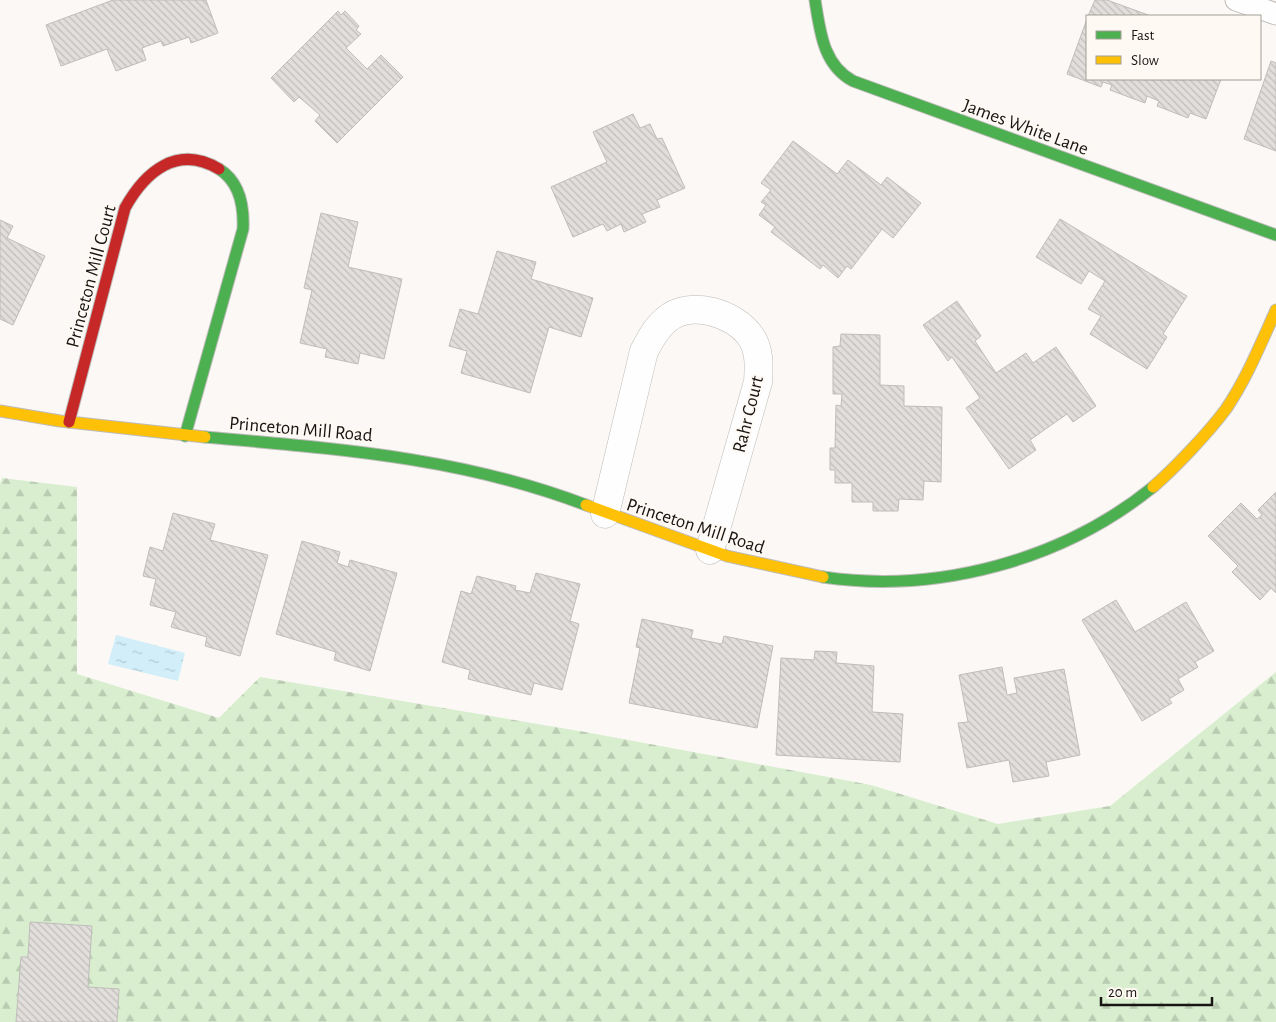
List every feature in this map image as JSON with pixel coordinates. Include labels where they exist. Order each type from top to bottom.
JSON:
[{"type":"street","name":"James White Lane","points":[[815,0],[823,42],[830,61],[846,76],[878,91],[1276,235]]},
{"type":"street","name":"Princeton Mill Court","points":[[69,422],[125,208],[134,190],[149,174],[168,162],[194,160],[213,164],[228,177],[240,193],[245,212],[244,229],[186,436]]},
{"type":"street","name":"Princeton Mill Road","points":[[0,411],[69,422],[186,436],[339,448],[409,457],[478,470],[542,488],[605,514],[710,550],[774,568],[827,577],[881,582],[939,579],[980,570],[1064,540],[1114,514],[1160,481],[1196,444],[1227,407],[1276,310]]},
{"type":"street","name":"Rahr Court","points":[[605,514],[644,351],[653,335],[667,319],[687,311],[715,311],[739,324],[746,331],[752,338],[759,361],[758,382],[710,550]]},
{"type":"lane","points":[[1236,0],[1276,14]]},
{"type":"green space","points":[[2,478],[77,487],[77,674],[219,718],[260,677],[585,732],[871,785],[998,824],[1110,806],[1276,672],[1276,1022],[0,1022],[0,484]]},
{"type":"water","points":[[116,635],[185,653],[178,681],[108,664]]},
{"type":"building","points":[[113,0],[206,0],[218,33],[191,43],[189,37],[163,46],[161,41],[142,48],[146,60],[116,71],[107,49],[61,66],[46,25]]},
{"type":"building","points":[[1095,0],[1107,0],[1148,15],[1088,15]]},
{"type":"building","points":[[338,11],[341,15],[345,11],[359,26],[356,30],[361,34],[346,48],[367,69],[381,55],[403,77],[337,143],[315,121],[320,115],[299,97],[294,102],[271,78]]},
{"type":"building","points":[[1086,22],[1086,80],[1221,80],[1206,119],[1190,113],[1188,118],[1157,106],[1159,101],[1147,96],[1145,103],[1110,90],[1112,85],[1103,82],[1101,87],[1067,74]]},
{"type":"building","points":[[1271,61],[1276,63],[1276,151],[1244,139]]},
{"type":"building","points":[[633,114],[640,128],[650,124],[657,139],[662,138],[685,188],[657,200],[660,207],[642,214],[646,222],[624,232],[621,224],[607,231],[603,224],[573,237],[551,187],[607,162],[593,132]]},
{"type":"building","points":[[793,141],[837,174],[848,160],[881,185],[887,177],[921,203],[893,238],[882,229],[851,269],[847,266],[838,278],[823,265],[820,269],[771,232],[775,227],[759,215],[766,205],[761,202],[771,190],[761,183]]},
{"type":"building","points":[[321,213],[358,222],[348,267],[402,279],[384,359],[360,353],[358,364],[325,357],[327,349],[300,343],[312,290],[304,288]]},
{"type":"building","points":[[1060,219],[1187,296],[1163,334],[1167,337],[1147,369],[1090,334],[1101,316],[1088,309],[1105,281],[1089,271],[1081,284],[1036,257]]},
{"type":"building","points":[[0,220],[13,226],[7,238],[45,256],[13,325],[0,319]]},
{"type":"building","points":[[497,251],[536,262],[531,279],[593,298],[581,337],[549,327],[530,393],[461,373],[467,351],[449,346],[460,309],[478,314]]},
{"type":"building","points":[[957,301],[981,336],[975,341],[996,373],[1026,353],[1033,363],[1056,347],[1096,406],[1073,422],[1067,414],[1030,440],[1036,450],[1009,469],[966,408],[980,398],[952,357],[948,361],[923,325]]},
{"type":"building","points":[[841,334],[880,335],[880,385],[904,386],[904,406],[942,407],[941,482],[924,481],[923,500],[899,499],[898,511],[873,511],[873,502],[852,502],[852,483],[835,483],[835,470],[830,470],[830,448],[835,448],[836,405],[841,406],[842,394],[833,394],[833,347],[840,346]]},
{"type":"building","points":[[1276,492],[1276,593],[1271,588],[1260,600],[1232,572],[1238,566],[1208,536],[1241,503],[1257,519],[1262,515],[1258,510]]},
{"type":"building","points":[[173,513],[215,524],[210,540],[268,555],[240,656],[205,646],[207,637],[171,627],[176,612],[150,605],[156,579],[143,576],[150,547],[163,551]]},
{"type":"building","points":[[302,541],[340,552],[337,563],[348,567],[350,560],[397,573],[370,671],[334,660],[336,652],[276,634]]},
{"type":"building","points":[[536,573],[580,584],[570,621],[579,624],[562,690],[534,683],[531,695],[468,679],[470,670],[442,662],[461,591],[471,594],[477,576],[516,586],[515,590],[530,593]]},
{"type":"building","points":[[1116,600],[1135,632],[1186,602],[1214,651],[1195,662],[1198,667],[1178,679],[1184,690],[1169,699],[1172,703],[1142,721],[1082,620]]},
{"type":"building","points":[[642,619],[693,630],[691,638],[722,644],[724,636],[773,646],[757,728],[629,703],[640,648],[636,647]]},
{"type":"building","points":[[815,651],[837,652],[836,663],[874,666],[872,712],[903,714],[900,762],[776,755],[781,658],[814,660]]},
{"type":"building","points":[[1002,667],[1007,695],[1017,693],[1014,678],[1064,669],[1080,755],[1046,762],[1049,776],[1013,782],[1009,760],[967,768],[958,723],[968,722],[959,675]]},
{"type":"building","points":[[30,922],[92,926],[88,987],[119,989],[117,1022],[16,1022],[21,957],[28,957]]},
{"type":"traffic: fast","points":[[815,0],[821,35],[829,57],[835,66],[853,81],[1276,235]]},
{"type":"traffic: fast","points":[[185,436],[243,229],[243,212],[236,188],[226,174],[219,169]]},
{"type":"traffic: fast","points":[[205,437],[351,451],[445,466],[492,476],[586,505]]},
{"type":"traffic: fast","points":[[823,577],[867,581],[910,580],[954,575],[997,566],[1039,552],[1080,534],[1118,513],[1153,487]]},
{"type":"traffic: slow","points":[[1153,487],[1211,428],[1226,409],[1247,373],[1276,310]]},
{"type":"traffic: slow","points":[[0,411],[60,421],[205,437]]},
{"type":"traffic: slow","points":[[586,505],[727,556],[823,577]]},
{"type":"traffic: jam","points":[[69,422],[125,208],[142,183],[152,173],[176,161],[189,159],[204,162],[219,169]]}]
